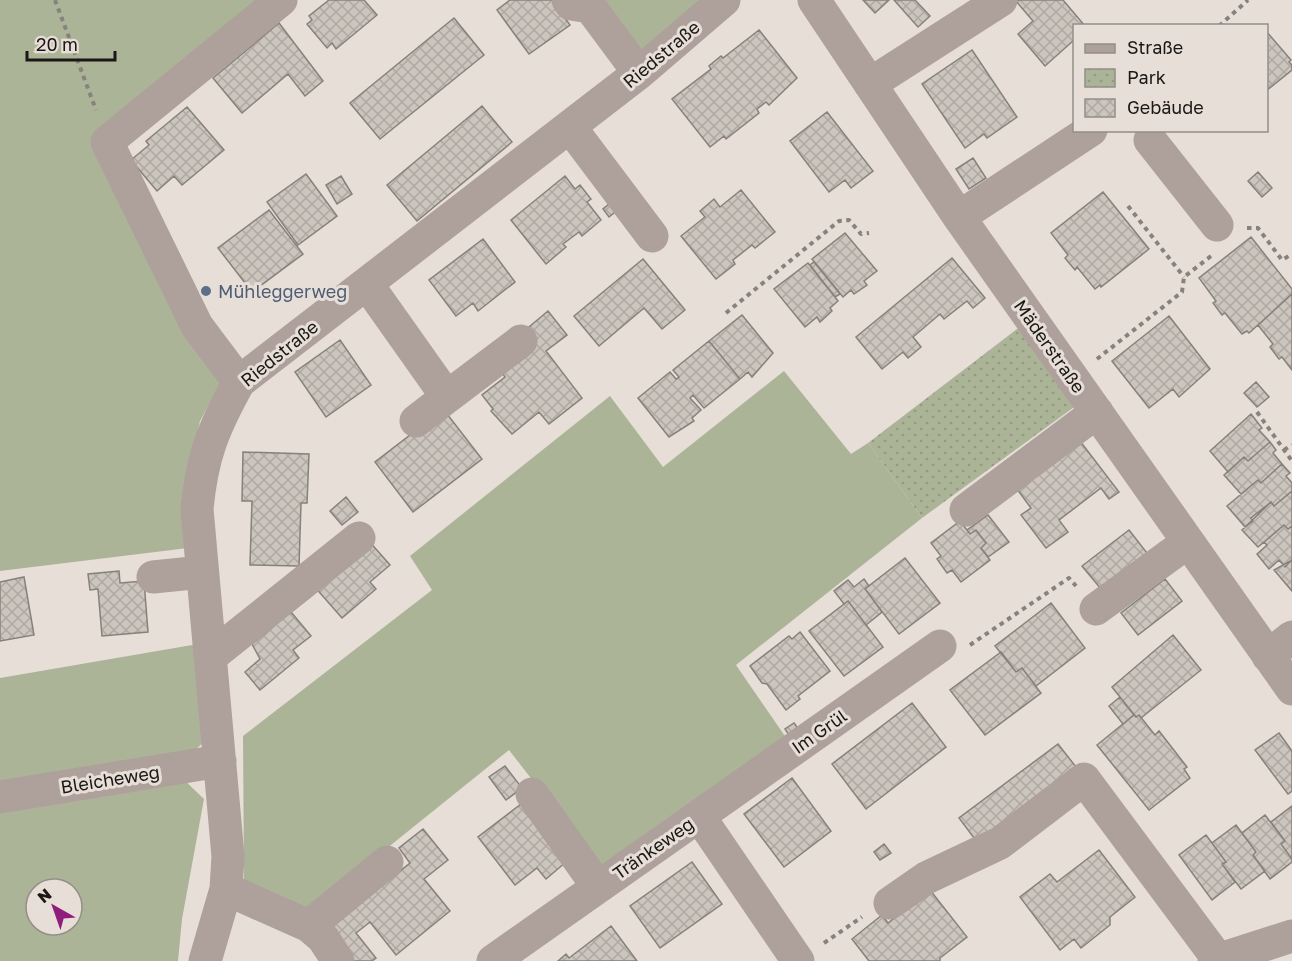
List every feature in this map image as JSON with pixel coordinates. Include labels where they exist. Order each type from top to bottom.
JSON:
[{"type":"street","points":[[239,382],[198,327],[107,142],[281,0]]},
{"type":"street","points":[[568,0],[571,4],[590,7],[639,73]]},
{"type":"street","name":"Riedstraße","points":[[205,961],[226,889],[228,856],[197,509],[201,472],[213,429],[239,382],[639,73],[724,0]]},
{"type":"street","name":"Mäderstraße","points":[[814,0],[959,217],[1188,542],[1280,646],[1292,689]]},
{"type":"street","points":[[870,84],[1001,0]]},
{"type":"street","points":[[570,127],[652,236]]},
{"type":"street","points":[[959,217],[1087,132]]},
{"type":"street","points":[[1150,140],[1224,237]]},
{"type":"street","points":[[367,284],[447,397]]},
{"type":"street","points":[[416,421],[521,341]]},
{"type":"street","points":[[966,510],[1097,412]]},
{"type":"street","points":[[210,657],[359,537]]},
{"type":"street","points":[[1096,609],[1188,542]]},
{"type":"street","points":[[153,577],[202,572]]},
{"type":"street","name":"Im Grül","points":[[699,816],[950,649]]},
{"type":"street","name":"Bleicheweg","points":[[0,797],[220,761]]},
{"type":"street","points":[[890,903],[926,878],[1000,843],[1084,779],[1216,960],[1292,936]]},
{"type":"street","points":[[532,794],[598,887]]},
{"type":"street","name":"Tränkeweg","points":[[493,961],[699,816],[808,954]]},
{"type":"street","points":[[309,926],[387,862]]},
{"type":"street","points":[[226,889],[309,926],[323,938],[338,961]]},
{"type":"path","points":[[55,0],[107,142]]},
{"type":"path","points":[[1221,24],[1248,0]]},
{"type":"path","points":[[1128,206],[1184,278]]},
{"type":"path","points":[[726,313],[839,220],[849,220],[861,234],[869,233]]},
{"type":"path","points":[[1073,378],[1182,292],[1184,278],[1224,237],[1245,228],[1258,228],[1282,260],[1292,254]]},
{"type":"path","points":[[1257,412],[1292,461]]},
{"type":"path","points":[[1284,450],[1292,445]]},
{"type":"path","points":[[950,649],[1070,578],[1096,609]]},
{"type":"path","points":[[808,954],[876,907],[890,903]]},
{"type":"green space","points":[[0,0],[265,0],[98,141],[220,384],[200,421],[189,468],[188,548],[0,571]]},
{"type":"green space","points":[[592,0],[704,0],[637,60]]},
{"type":"green space","points":[[1025,323],[1081,402],[922,518],[868,443]]},
{"type":"green space","points":[[784,371],[851,454],[868,443],[922,518],[736,665],[789,742],[603,871],[509,750],[304,915],[244,880],[243,736],[432,590],[410,556],[610,396],[663,467]]},
{"type":"green space","points":[[198,644],[207,739],[193,752],[0,788],[0,678]]},
{"type":"green space","points":[[180,776],[204,799],[182,919],[178,961],[0,961],[0,805]]},
{"type":"building","points":[[329,0],[364,0],[377,15],[336,49],[332,43],[327,48],[307,24],[312,20],[309,16]]},
{"type":"building","points":[[510,0],[552,0],[570,25],[529,54],[497,10]]},
{"type":"building","points":[[863,0],[889,0],[875,13]]},
{"type":"building","points":[[894,0],[915,0],[930,16],[918,27]]},
{"type":"building","points":[[1015,0],[1063,0],[1083,24],[1073,24],[1073,41],[1045,66],[1018,34],[1033,21]]},
{"type":"building","points":[[454,18],[484,55],[380,139],[350,103]]},
{"type":"building","points":[[279,23],[323,81],[305,96],[288,74],[242,113],[213,78]]},
{"type":"building","points":[[759,30],[797,78],[769,105],[766,102],[757,109],[759,113],[726,139],[724,136],[710,147],[672,99],[711,69],[709,66],[721,56],[723,58]]},
{"type":"building","points":[[1268,33],[1291,60],[1289,62],[1292,70],[1268,89]]},
{"type":"building","points":[[972,50],[1017,117],[987,138],[984,134],[965,148],[922,84]]},
{"type":"building","points":[[482,106],[512,142],[417,221],[387,185]]},
{"type":"building","points":[[187,107],[224,150],[182,185],[174,176],[157,191],[131,160],[149,145],[146,141]]},
{"type":"building","points":[[827,112],[873,171],[851,188],[845,180],[829,192],[790,141]]},
{"type":"building","points":[[973,158],[986,178],[969,189],[956,169]]},
{"type":"building","points":[[1258,172],[1272,188],[1262,197],[1248,181]]},
{"type":"building","points":[[306,174],[337,216],[298,245],[267,202]]},
{"type":"building","points":[[341,176],[352,194],[337,204],[326,185]]},
{"type":"building","points":[[565,176],[575,189],[580,185],[591,199],[587,202],[601,220],[582,236],[579,232],[563,244],[566,247],[546,264],[511,220]]},
{"type":"building","points":[[741,190],[775,232],[755,248],[752,245],[733,260],[735,264],[716,279],[681,236],[705,217],[700,211],[714,199],[720,207]]},
{"type":"building","points":[[1103,192],[1149,249],[1101,287],[1100,285],[1095,289],[1077,267],[1075,270],[1065,258],[1068,255],[1051,233]]},
{"type":"building","points":[[614,200],[620,208],[609,217],[603,209]]},
{"type":"building","points":[[269,210],[303,254],[252,292],[218,248]]},
{"type":"building","points":[[845,233],[877,271],[864,281],[867,285],[854,294],[851,290],[843,297],[812,259]]},
{"type":"building","points":[[1251,237],[1292,289],[1292,294],[1249,333],[1247,331],[1242,334],[1225,313],[1222,315],[1213,303],[1216,301],[1199,278]]},
{"type":"building","points":[[483,239],[515,282],[478,311],[473,303],[456,316],[429,280]]},
{"type":"building","points":[[952,258],[985,298],[973,308],[967,301],[944,319],[940,314],[913,337],[921,347],[908,358],[903,352],[882,369],[856,337]]},
{"type":"building","points":[[643,259],[685,310],[662,329],[644,308],[599,346],[574,316]]},
{"type":"building","points":[[814,262],[840,294],[835,297],[810,265]]},
{"type":"building","points":[[808,263],[838,301],[830,308],[832,311],[820,322],[817,317],[805,327],[774,289]]},
{"type":"building","points":[[1292,294],[1292,370],[1282,357],[1279,359],[1270,347],[1273,344],[1258,325]]},
{"type":"building","points":[[548,311],[567,335],[546,351],[582,398],[549,424],[539,412],[512,434],[491,411],[493,409],[482,395],[505,377],[500,370],[523,332]]},
{"type":"building","points":[[742,315],[773,353],[752,377],[748,372],[740,379],[709,341]]},
{"type":"building","points":[[1169,316],[1210,369],[1179,397],[1173,389],[1149,408],[1112,361]]},
{"type":"building","points":[[340,340],[371,385],[326,417],[295,372]]},
{"type":"building","points":[[709,341],[740,379],[704,408],[693,395],[690,398],[701,410],[692,418],[694,421],[669,437],[638,398],[670,372],[676,379],[679,377],[673,370]]},
{"type":"building","points":[[1256,382],[1269,397],[1257,407],[1244,393]]},
{"type":"building","points":[[447,414],[482,459],[413,512],[375,462],[422,426]]},
{"type":"building","points":[[1251,414],[1262,428],[1259,430],[1270,442],[1248,461],[1244,457],[1228,472],[1210,451]]},
{"type":"building","points":[[1080,441],[1119,492],[1109,499],[1101,488],[1059,520],[1068,532],[1046,548],[1021,515],[1031,508],[1017,489]]},
{"type":"building","points":[[1270,442],[1276,450],[1273,453],[1282,464],[1261,483],[1258,480],[1241,494],[1224,475],[1244,457],[1248,461]]},
{"type":"building","points":[[243,452],[309,454],[307,503],[301,503],[299,566],[250,565],[252,501],[242,501]]},
{"type":"building","points":[[1282,464],[1290,473],[1286,476],[1292,483],[1292,491],[1274,506],[1271,502],[1251,518],[1253,521],[1245,527],[1227,506],[1258,480],[1261,483]]},
{"type":"building","points":[[1292,491],[1292,526],[1288,529],[1284,525],[1258,547],[1242,530],[1271,502],[1274,506]]},
{"type":"building","points":[[346,497],[358,512],[342,525],[330,511]]},
{"type":"building","points":[[988,515],[1009,542],[988,557],[981,548],[986,543],[976,530],[970,534],[967,530]]},
{"type":"building","points":[[960,521],[970,534],[976,530],[986,543],[981,548],[990,560],[961,582],[952,570],[947,573],[937,559],[941,556],[931,543]]},
{"type":"building","points":[[1284,525],[1288,529],[1292,526],[1292,560],[1285,567],[1279,560],[1269,569],[1257,554],[1267,545],[1264,542]]},
{"type":"building","points":[[1129,530],[1147,553],[1101,589],[1082,566]]},
{"type":"building","points":[[368,540],[390,565],[370,582],[376,589],[342,618],[314,586]]},
{"type":"building","points":[[905,558],[940,603],[899,634],[865,589]]},
{"type":"building","points":[[1292,560],[1292,591],[1274,570]]},
{"type":"building","points":[[119,571],[120,583],[144,581],[148,632],[102,636],[98,589],[90,590],[88,574]]},
{"type":"building","points":[[24,577],[34,635],[0,641],[0,582]]},
{"type":"building","points":[[864,579],[869,586],[865,589],[882,612],[866,625],[848,601],[844,604],[834,591],[848,580],[854,587]]},
{"type":"building","points":[[1165,579],[1182,601],[1138,635],[1121,613]]},
{"type":"building","points":[[848,601],[883,647],[844,676],[809,631]]},
{"type":"building","points":[[1051,603],[1085,648],[1036,686],[1022,668],[1016,672],[995,646]]},
{"type":"building","points":[[291,612],[311,636],[293,650],[299,658],[260,690],[245,672],[260,659],[252,644]]},
{"type":"building","points":[[800,632],[830,671],[798,696],[800,699],[786,710],[750,666],[789,636],[792,639]]},
{"type":"building","points":[[1173,635],[1201,670],[1141,718],[1139,715],[1136,717],[1112,687]]},
{"type":"building","points":[[1001,652],[1016,672],[1022,668],[1041,693],[985,735],[950,690]]},
{"type":"building","points":[[1120,697],[1134,715],[1123,724],[1109,706]]},
{"type":"building","points":[[912,703],[946,747],[866,809],[832,764]]},
{"type":"building","points":[[1134,715],[1136,717],[1139,715],[1155,735],[1159,731],[1187,767],[1184,769],[1190,778],[1149,810],[1097,745]]},
{"type":"building","points":[[794,723],[802,734],[793,741],[785,729]]},
{"type":"building","points":[[1279,733],[1292,751],[1292,791],[1288,794],[1255,750]]},
{"type":"building","points":[[1058,744],[1076,767],[977,842],[959,818]]},
{"type":"building","points":[[505,766],[522,788],[506,800],[489,777]]},
{"type":"building","points":[[792,778],[831,831],[784,867],[744,814]]},
{"type":"building","points":[[521,804],[566,862],[546,879],[537,868],[515,885],[478,837]]},
{"type":"building","points":[[1292,806],[1292,859],[1281,844],[1285,841],[1271,822]]},
{"type":"building","points":[[1265,815],[1285,841],[1281,844],[1292,859],[1292,862],[1270,879],[1253,855],[1256,852],[1242,833]]},
{"type":"building","points":[[1236,825],[1256,852],[1253,855],[1265,871],[1241,889],[1222,864],[1226,862],[1212,843]]},
{"type":"building","points":[[423,829],[448,860],[424,879],[450,911],[396,955],[370,922],[356,933],[376,958],[372,961],[354,961],[325,924],[359,903],[410,863],[399,848]]},
{"type":"building","points":[[1206,835],[1226,862],[1222,864],[1235,882],[1212,900],[1179,855]]},
{"type":"building","points":[[884,844],[891,853],[880,860],[874,852]]},
{"type":"building","points":[[1099,850],[1135,897],[1110,917],[1110,925],[1081,948],[1074,939],[1060,950],[1020,897],[1050,874],[1057,882]]},
{"type":"building","points":[[692,862],[722,904],[660,948],[630,906]]},
{"type":"building","points":[[930,890],[967,937],[940,958],[940,961],[869,961],[852,939],[882,915],[888,923]]},
{"type":"building","points":[[611,926],[637,961],[558,961],[566,954],[569,958]]},
{"type":"place","name":"Mühleggerweg","points":[[206,291]]}]
